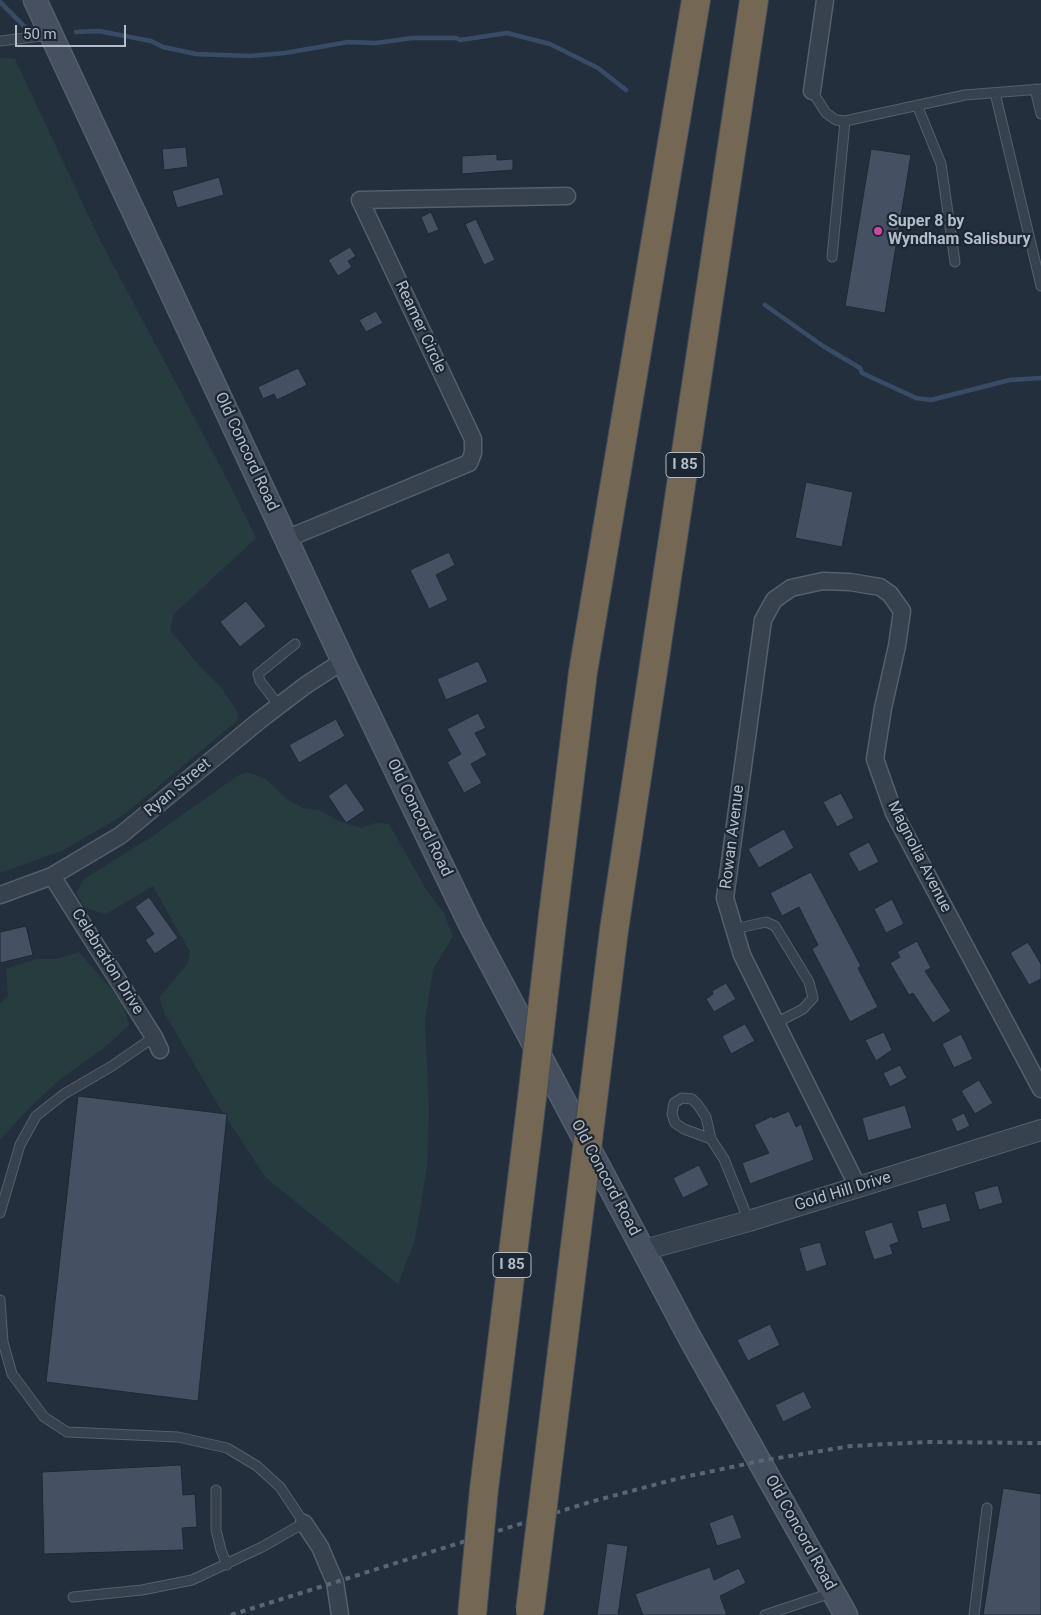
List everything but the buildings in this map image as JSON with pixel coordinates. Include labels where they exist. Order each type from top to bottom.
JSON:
[{"type":"highway","name":"I 85","points":[[472,1615],[484,1489],[532,1098],[552,914],[583,672],[696,0]]},
{"type":"highway","name":"I 85","points":[[530,1613],[614,930],[754,0]]},
{"type":"main road","name":"Old Concord Road","points":[[35,0],[286,539],[471,926],[691,1340],[846,1615]]},
{"type":"street","points":[[812,91],[825,0]]},
{"type":"street","name":"Reamer Circle","points":[[286,539],[469,463],[473,453],[473,439],[360,200],[567,196]]},
{"type":"street","name":"Rowan Avenue","points":[[858,1187],[742,955],[725,898],[763,620],[774,600],[791,588],[823,581],[850,582],[880,587],[890,594],[899,607]]},
{"type":"street","name":"Magnolia Avenue","points":[[899,607],[902,612],[897,646],[883,708],[875,759],[894,813],[1041,1089]]},
{"type":"street","name":"Ryan Street","points":[[0,895],[52,876],[122,835],[279,706],[344,661]]},
{"type":"street","name":"Celebration Drive","points":[[52,876],[157,1044]]},
{"type":"street","name":"Gold Hill Drive","points":[[644,1250],[749,1221],[1041,1130]]},
{"type":"street","points":[[304,1523],[320,1547],[335,1582],[340,1615]]},
{"type":"lane","points":[[0,41],[52,35]]},
{"type":"lane","points":[[812,91],[826,113],[836,120],[846,121],[965,95],[1038,89],[1041,114]]},
{"type":"lane","points":[[995,93],[1041,286]]},
{"type":"lane","points":[[917,105],[940,164],[956,262]]},
{"type":"lane","points":[[832,257],[846,121]]},
{"type":"lane","points":[[279,706],[260,681],[258,674],[295,644]]},
{"type":"lane","points":[[734,929],[766,922],[775,926],[809,982],[813,998],[803,1008],[776,1023]]},
{"type":"lane","points":[[0,1213],[20,1145],[36,1116],[64,1094],[112,1066],[157,1044]]},
{"type":"lane","points":[[711,1139],[684,1130],[675,1123],[672,1114],[674,1102],[682,1098],[692,1098],[698,1104],[706,1117],[711,1139],[724,1159],[749,1221]]},
{"type":"lane","points":[[0,1300],[3,1342],[12,1374],[44,1417],[67,1432],[178,1437],[227,1448],[257,1466],[280,1487],[304,1523],[227,1565],[192,1580],[175,1585],[74,1597]]},
{"type":"lane","points":[[216,1490],[216,1530],[227,1565]]},
{"type":"lane","points":[[974,1615],[987,1508]]},
{"type":"lane","points":[[765,1615],[834,1592]]},
{"type":"green space","points":[[0,58],[15,59],[99,238],[228,481],[256,538],[174,614],[170,630],[197,663],[220,686],[237,711],[238,720],[125,814],[64,850],[0,873]]},
{"type":"green space","points":[[247,772],[266,779],[288,800],[303,808],[319,810],[339,821],[361,828],[375,823],[389,824],[427,891],[444,913],[453,936],[434,968],[429,995],[425,1021],[429,1110],[427,1168],[415,1240],[398,1284],[266,1178],[218,1105],[165,1014],[159,998],[188,963],[190,952],[153,886],[106,914],[85,908],[76,893],[84,879],[145,841],[239,775]]},
{"type":"green space","points":[[79,952],[123,1003],[129,1025],[104,1048],[63,1077],[29,1108],[0,1140],[0,1004],[8,995],[6,969],[36,959],[56,959]]},
{"type":"waterway","points":[[0,2],[31,33]]},
{"type":"waterway","points":[[76,32],[99,31],[151,41],[163,47],[196,54],[250,56],[285,53],[348,42],[376,43],[412,38],[456,38],[460,40],[507,33],[550,44],[598,68],[626,90]]},
{"type":"waterway","points":[[765,305],[823,346],[860,368],[862,373],[916,398],[931,400],[1010,380],[1041,378]]},
{"type":"railway","points":[[231,1615],[590,1502],[680,1478],[760,1461],[851,1446],[927,1442],[1041,1443]]},
{"type":"place","name":"Super 8 by Wyndham Salisbury","points":[[878,231]]}]
